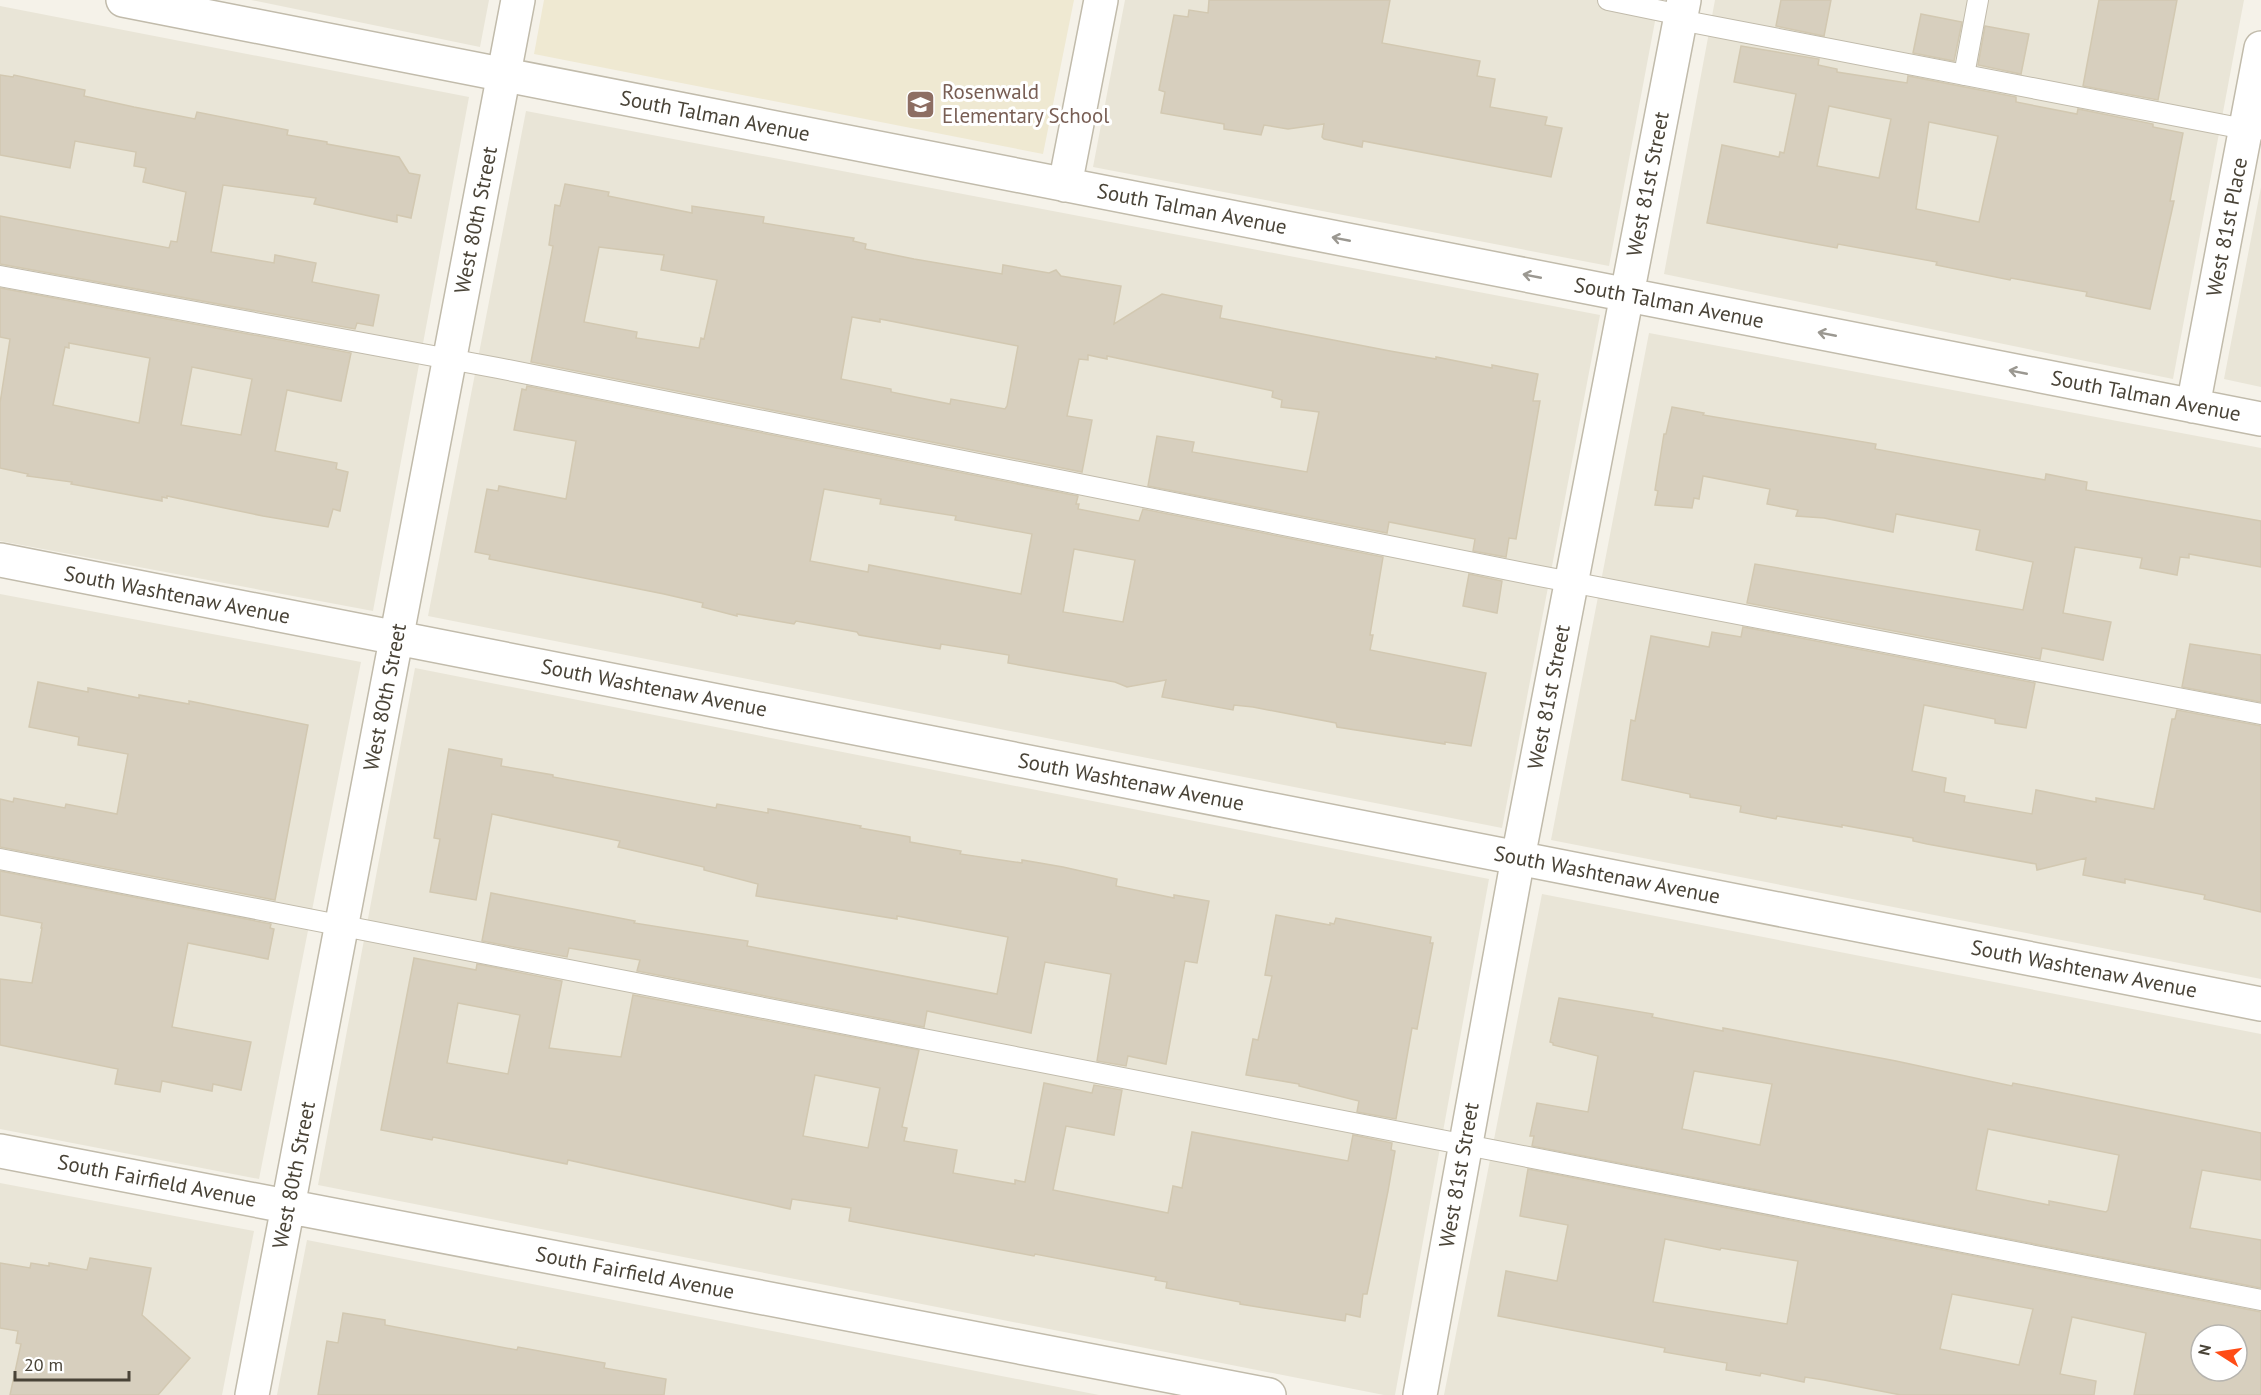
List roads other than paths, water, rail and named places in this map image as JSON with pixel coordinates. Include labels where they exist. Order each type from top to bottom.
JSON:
[{"type":"street","name":"South Talman Avenue","points":[[123,0],[2261,419]]},
{"type":"street","name":"West 80th Street","points":[[252,1395],[518,0]]},
{"type":"street","points":[[1065,185],[1101,0]]},
{"type":"street","name":"West 81st Street","points":[[1420,1395],[1518,858],[1682,12]]},
{"type":"street","name":"West 81st Place","points":[[2193,406],[2253,130],[2261,48]]},
{"type":"street","name":"South Washtenaw Avenue","points":[[0,560],[2261,1004]]},
{"type":"street","name":"South Fairfield Avenue","points":[[0,1151],[1269,1395]]},
{"type":"lane","points":[[1608,0],[1682,12],[1964,75],[2253,130]]},
{"type":"lane","points":[[1964,75],[1978,0]]},
{"type":"lane","points":[[0,276],[449,359],[1571,582],[2261,714]]},
{"type":"lane","points":[[0,859],[2261,1300]]},
{"type":"place","name":"Rosenwald Elementary School","points":[[921,104]]}]
